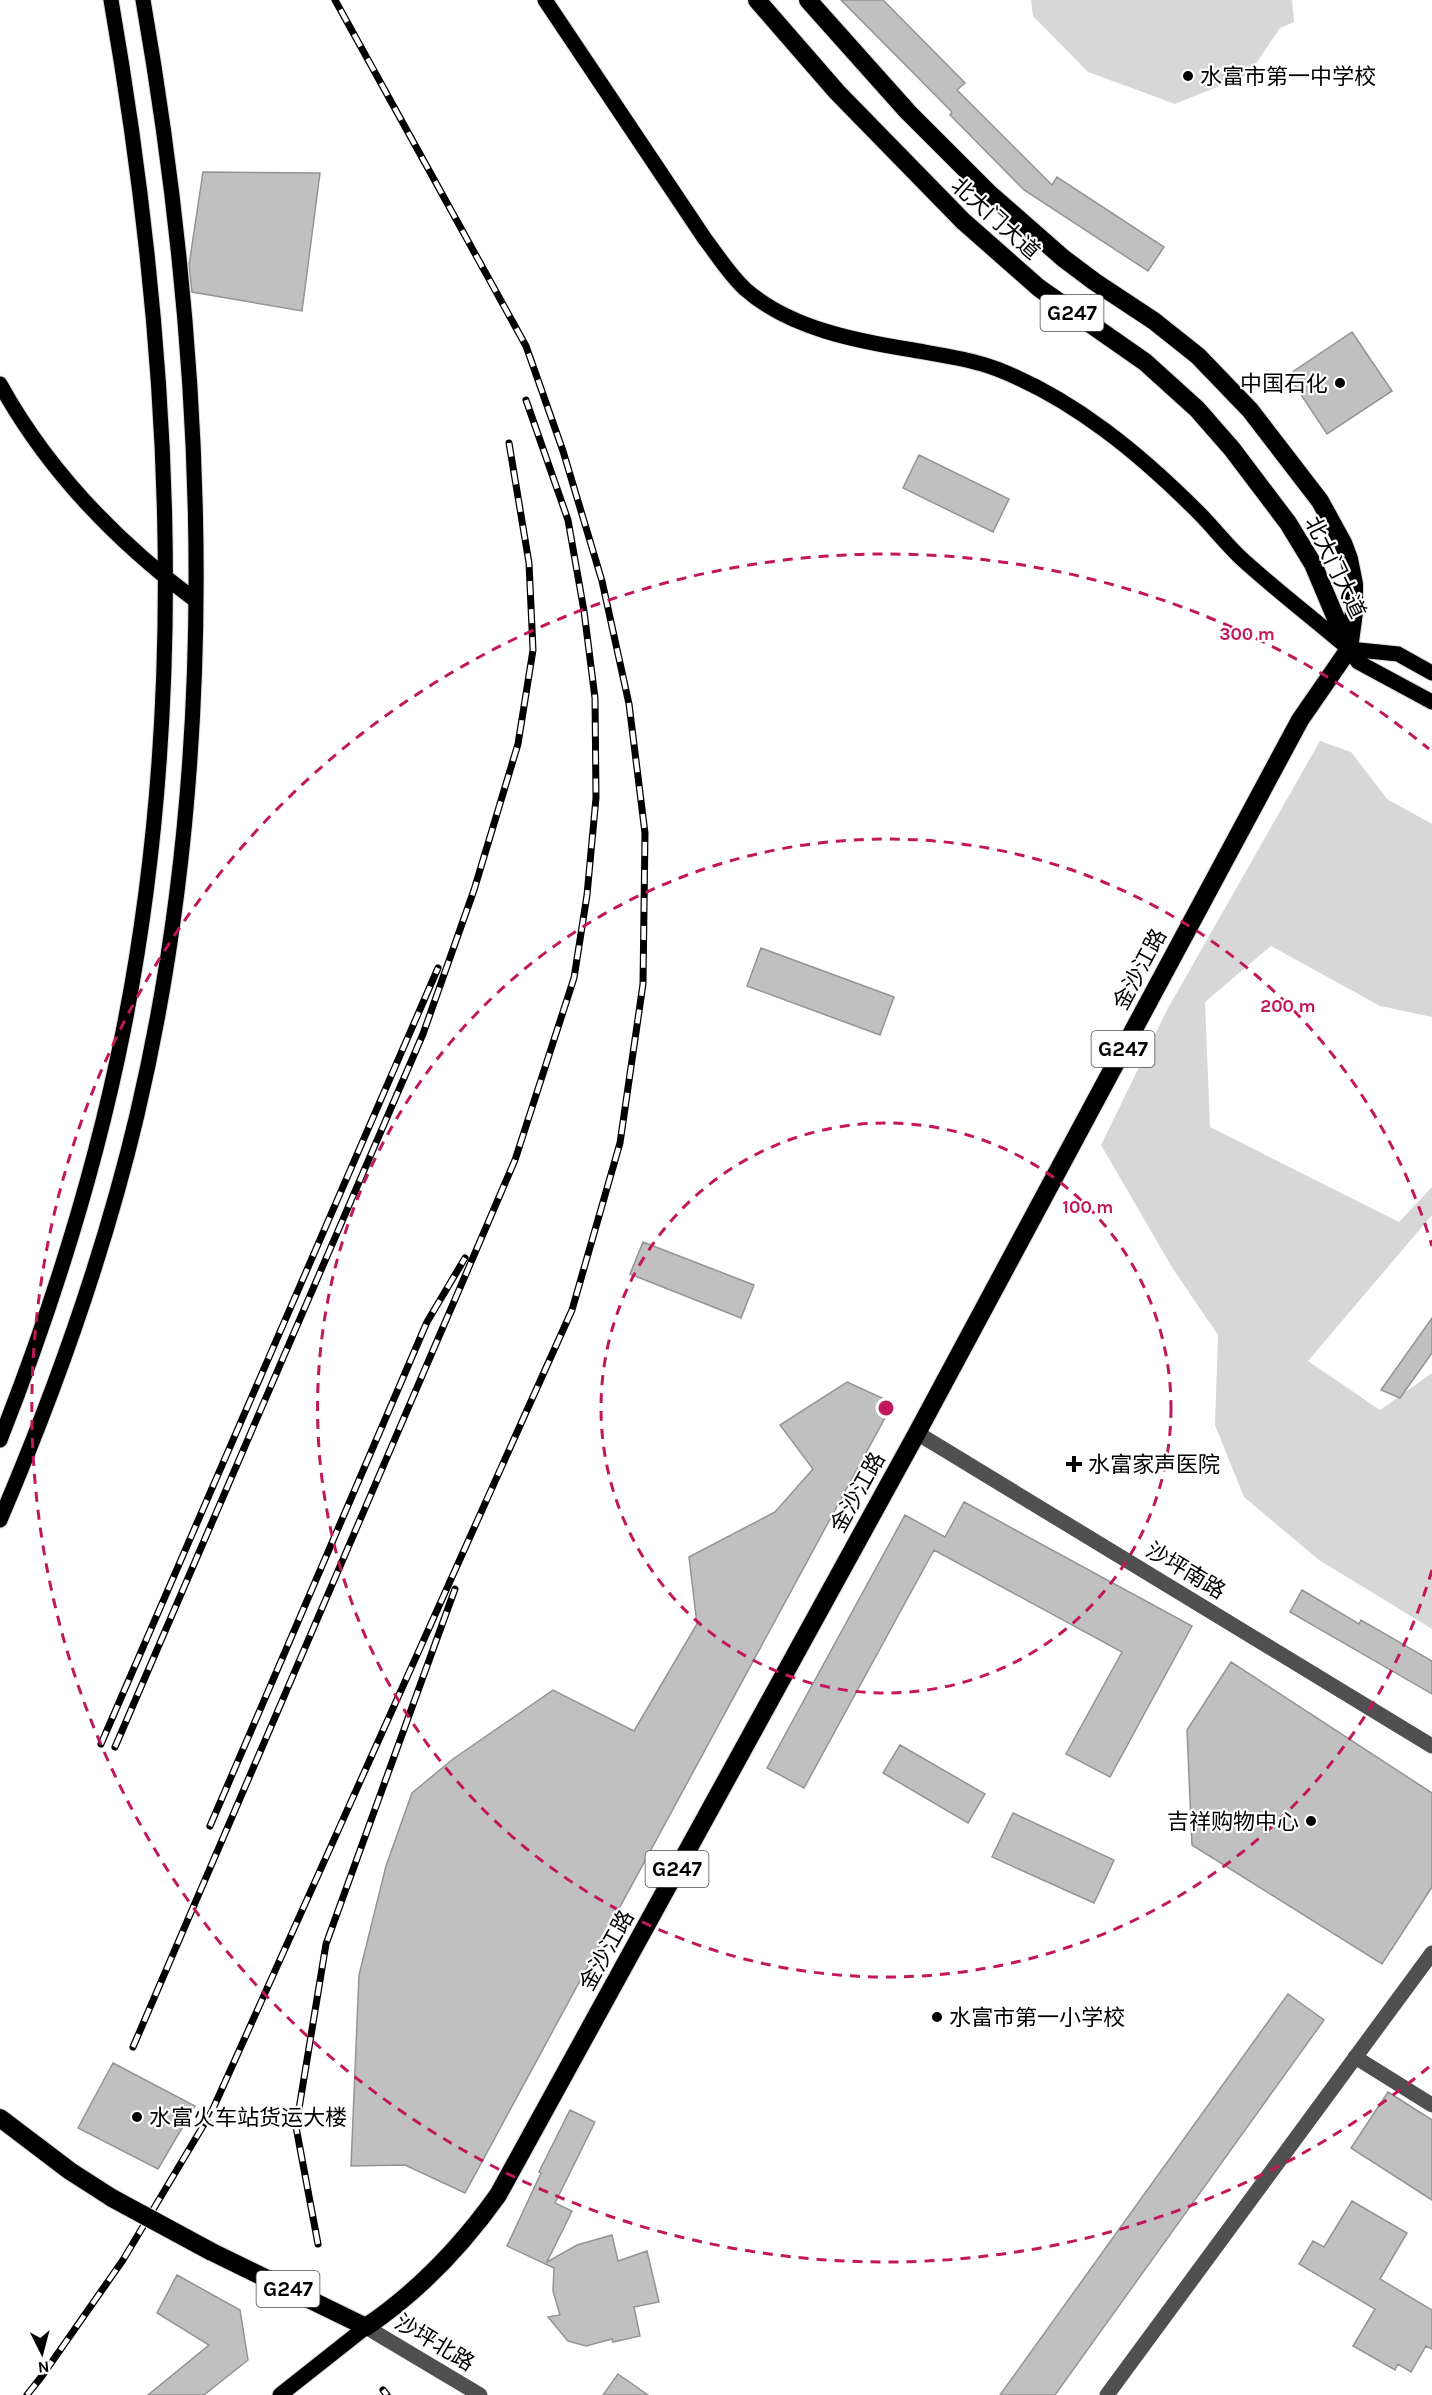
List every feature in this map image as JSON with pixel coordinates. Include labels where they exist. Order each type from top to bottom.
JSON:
[{"type":"highway","name":"北大门大道","points":[[757,0],[837,92],[963,221],[1039,288],[1159,373],[1221,435],[1255,478],[1307,553],[1322,582],[1349,649]]},
{"type":"highway","name":"北大门大道","points":[[808,0],[901,104],[990,194],[1079,271],[1184,344],[1224,382],[1262,425],[1320,501],[1343,543],[1351,567],[1355,593],[1349,649]]},
{"type":"highway","name":"金沙江路","points":[[366,2327],[427,2279],[460,2244],[498,2195],[917,1433],[1300,720],[1349,649]]},
{"type":"highway","name":"G247","points":[[0,2118],[112,2198],[210,2251],[366,2327]]},
{"type":"main road","points":[[0,1440],[34,1353],[86,1187],[123,1031],[147,884],[154,814],[163,683],[164,577],[153,309],[144,213],[111,0]]},
{"type":"main road","points":[[0,1520],[63,1363],[92,1278],[125,1161],[154,1037],[167,961],[185,817],[194,694],[193,472],[184,307],[176,220],[143,0]]},
{"type":"main road","points":[[545,0],[705,239],[732,276],[749,292],[775,309],[813,326],[867,341],[967,360],[1004,372],[1049,394],[1101,428],[1143,461],[1198,512],[1241,558],[1349,649],[1358,662],[1432,702]]},
{"type":"main road","points":[[0,384],[25,425],[64,478],[105,524],[148,564],[195,600]]},
{"type":"main road","points":[[1349,649],[1398,654],[1432,673]]},
{"type":"main road","points":[[280,2395],[366,2327]]},
{"type":"street","name":"沙坪南路","points":[[917,1433],[1432,1746]]},
{"type":"street","points":[[1107,2395],[1432,1953]]},
{"type":"street","points":[[1355,2057],[1432,2105]]},
{"type":"street","name":"沙坪北路","points":[[366,2327],[480,2395]]},
{"type":"shaded area","points":[[1031,0],[1292,0],[1294,22],[1280,28],[1249,74],[1175,104],[1088,72],[1033,16]]},
{"type":"shaded area","points":[[1320,741],[1351,752],[1387,799],[1432,824],[1432,1017],[1380,1006],[1271,946],[1205,1002],[1210,1127],[1399,1222],[1432,1187],[1432,1215],[1308,1361],[1380,1410],[1432,1373],[1432,1629],[1319,1560],[1244,1497],[1215,1425],[1218,1335],[1173,1269],[1101,1145],[1167,1010]]},
{"type":"building","points":[[841,0],[883,0],[965,83],[957,90],[1052,185],[1057,177],[1164,247],[1148,271],[1024,190],[950,115],[952,112]]},
{"type":"building","points":[[203,172],[320,173],[302,311],[192,292],[189,265]]},
{"type":"building","name":"中国石化","points":[[1352,332],[1392,391],[1327,434],[1288,375]]},
{"type":"building","points":[[919,455],[1009,499],[993,532],[903,488]]},
{"type":"building","points":[[761,948],[894,997],[880,1035],[747,986]]},
{"type":"building","points":[[643,1242],[754,1285],[741,1318],[630,1274]]},
{"type":"building","points":[[1432,1318],[1432,1353],[1400,1398],[1381,1390]]},
{"type":"building","points":[[847,1382],[893,1403],[465,2193],[405,2165],[351,2166],[359,1975],[386,1866],[412,1793],[453,1759],[553,1690],[634,1731],[697,1624],[689,1557],[775,1512],[813,1469],[780,1425]]},
{"type":"building","points":[[964,1502],[1192,1626],[1110,1777],[1066,1754],[1122,1652],[934,1550],[804,1788],[767,1768],[905,1515],[945,1537]]},
{"type":"building","points":[[1302,1590],[1359,1624],[1361,1620],[1432,1661],[1432,1694],[1290,1612]]},
{"type":"building","name":"吉祥购物中心","points":[[1231,1662],[1432,1793],[1432,1887],[1382,1964],[1192,1845],[1187,1730]]},
{"type":"building","points":[[900,1745],[985,1794],[968,1823],[883,1773]]},
{"type":"building","points":[[1013,1813],[1114,1860],[1094,1903],[992,1857]]},
{"type":"building","points":[[1288,1994],[1324,2020],[1055,2395],[1000,2395]]},
{"type":"building","name":"水富火车站货运大楼","points":[[113,2063],[195,2106],[158,2169],[78,2128]]},
{"type":"building","points":[[1388,2092],[1432,2120],[1432,2200],[1351,2148]]},
{"type":"building","points":[[570,2110],[595,2122],[555,2203],[572,2211],[547,2262],[577,2245],[612,2235],[618,2261],[647,2251],[659,2302],[634,2307],[640,2336],[613,2342],[612,2339],[586,2346],[568,2341],[548,2317],[560,2315],[553,2291],[554,2268],[507,2246],[541,2173],[539,2172]]},
{"type":"building","points":[[1352,2201],[1407,2233],[1380,2279],[1432,2310],[1432,2349],[1426,2346],[1411,2372],[1398,2364],[1395,2370],[1353,2346],[1375,2309],[1299,2264],[1313,2241],[1324,2247]]},
{"type":"building","points":[[177,2275],[240,2310],[248,2360],[204,2395],[148,2395],[209,2345],[157,2313]]},
{"type":"building","points":[[618,2374],[648,2395],[603,2395]]},
{"type":"railway","points":[[27,2395],[123,2260],[212,2111],[572,1310],[620,1143],[643,984],[645,833],[629,704],[602,581],[563,451],[526,346],[335,0]]},
{"type":"railway","points":[[133,2047],[515,1160],[574,978],[587,895],[596,798],[595,698],[584,611],[568,520],[526,400]]},
{"type":"railway","points":[[115,1747],[423,1034],[474,890],[518,744],[533,650],[529,563],[509,443]]},
{"type":"railway","points":[[101,1744],[438,968]]},
{"type":"railway","points":[[210,1826],[427,1322],[465,1258]]},
{"type":"railway","points":[[318,2244],[296,2127],[326,1944],[455,1589]]},
{"type":"railway","points":[[383,2390],[387,2395]]},
{"type":"place","name":"水富市第一中学校","points":[[1188,76]]},
{"type":"place","name":"中国石化","points":[[1340,383]]},
{"type":"place","name":"水富家声医院","points":[[1074,1464]]},
{"type":"place","name":"吉祥购物中心","points":[[1311,1821]]},
{"type":"place","name":"水富市第一小学校","points":[[937,2017]]},
{"type":"place","name":"水富火车站货运大楼","points":[[137,2117]]}]
